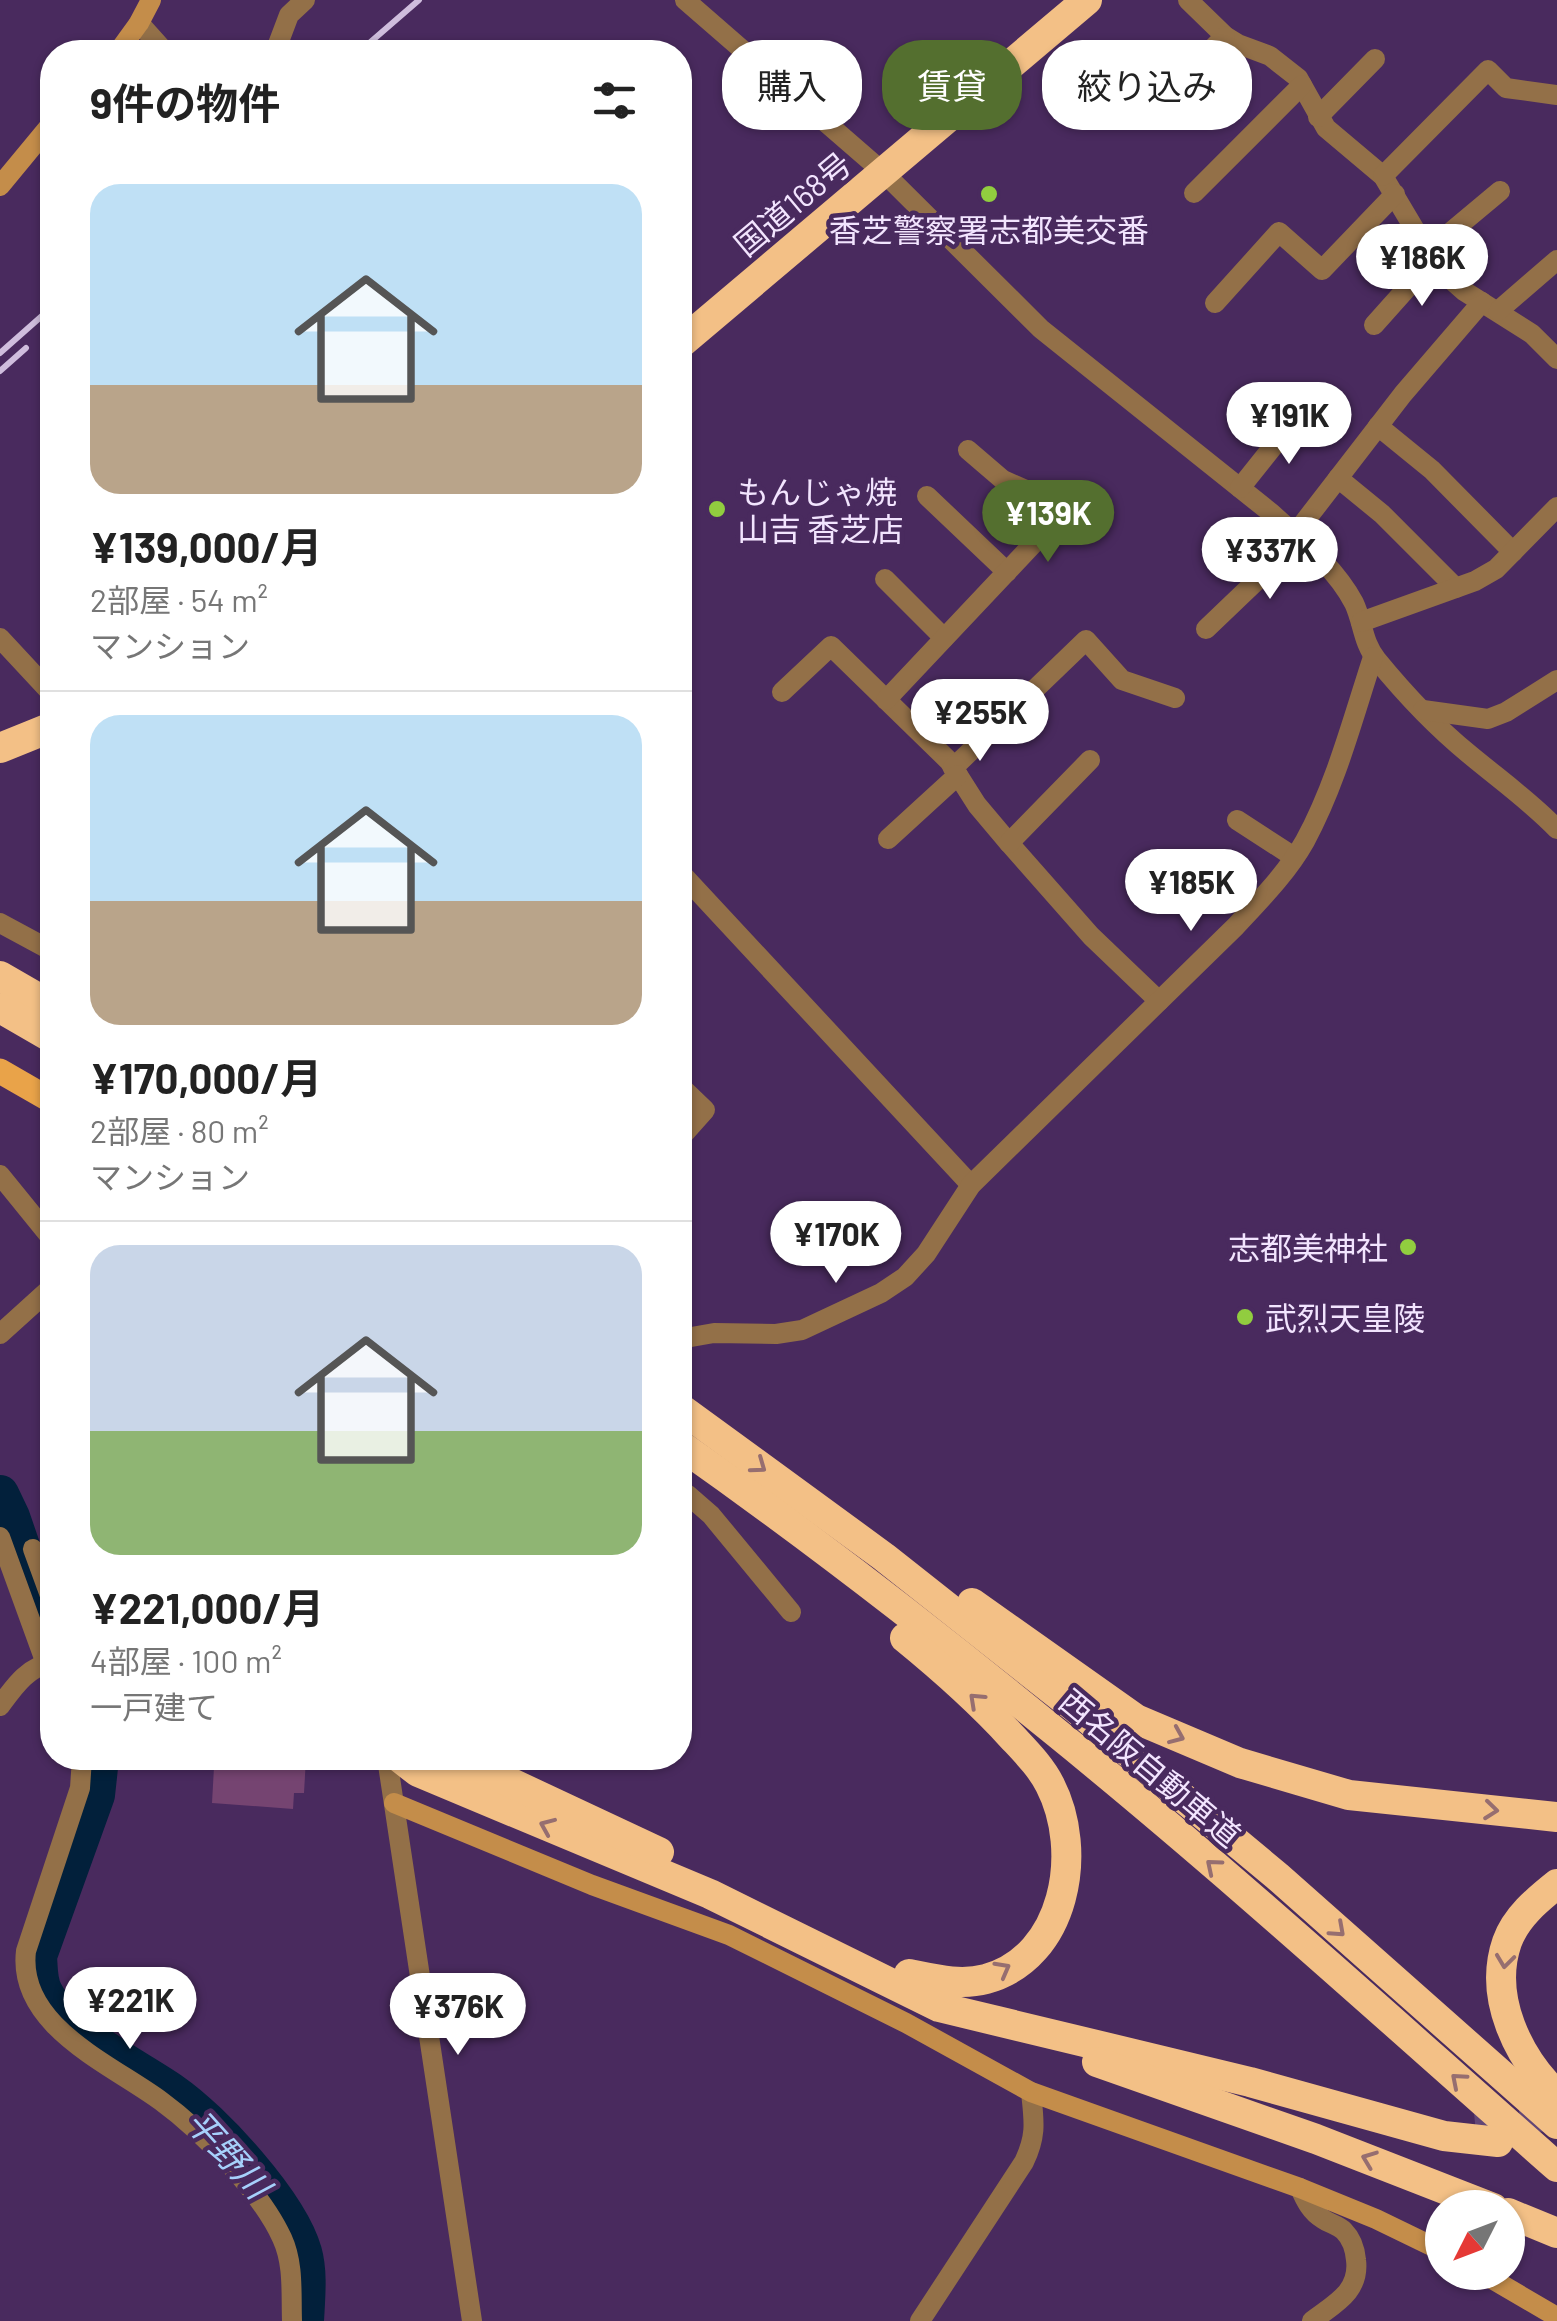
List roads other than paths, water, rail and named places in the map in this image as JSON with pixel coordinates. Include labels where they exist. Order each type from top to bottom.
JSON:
[{"type":"highway","name":"国道168号","points":[[692,334],[1087,0]]},
{"type":"highway","points":[[0,748],[40,731]]},
{"type":"highway","points":[[0,976],[40,999]]},
{"type":"highway","points":[[0,1008],[40,1031]]},
{"type":"highway","points":[[692,1417],[834,1521],[851,1521],[875,1571],[948,1674],[994,1716],[1035,1762],[1050,1785],[1064,1820],[1068,1856],[1064,1889],[1052,1923],[1034,1949],[1009,1969],[985,1979],[957,1982],[910,1974]]},
{"type":"highway","name":"西名阪自動車道","points":[[692,1452],[1075,1708],[1277,1876],[1557,2124]]},
{"type":"highway","points":[[692,1473],[875,1571],[1136,1719],[1240,1762],[1349,1796],[1557,1816]]},
{"type":"highway","name":"西名阪自動車道","points":[[875,1571],[1557,2167]]},
{"type":"highway","points":[[415,1770],[710,1894],[939,2007],[1316,2138],[1447,2190]]},
{"type":"highway","points":[[483,1770],[910,1974],[990,2006],[1120,2030],[1486,2132],[1444,2136],[1250,2082],[939,2007]]},
{"type":"highway","points":[[1557,1884],[1530,1905],[1508,1939],[1502,1964],[1503,2002],[1512,2032],[1539,2078],[1557,2095]]},
{"type":"highway","points":[[1525,2220],[1557,2233]]},
{"type":"main road","points":[[0,1070],[40,1095]]},
{"type":"street","points":[[127,40],[151,0]]},
{"type":"street","points":[[280,40],[289,15],[305,0]]},
{"type":"street","points":[[685,0],[883,172],[1042,330],[1297,536],[1342,585],[1362,622],[1374,656],[1467,752],[1557,829]]},
{"type":"street","points":[[1188,0],[1224,36],[1286,66],[1302,85],[1318,117],[1389,185],[1430,256],[1450,280],[1532,334],[1557,359]]},
{"type":"street","points":[[136,28],[144,40]]},
{"type":"street","points":[[136,28],[151,40]]},
{"type":"street","points":[[1220,40],[1224,36]]},
{"type":"street","points":[[1318,117],[1376,59]]},
{"type":"street","points":[[1215,303],[1280,232],[1322,270],[1488,70],[1506,88],[1557,95]]},
{"type":"street","points":[[1194,193],[1302,85]]},
{"type":"street","points":[[0,186],[40,138]]},
{"type":"street","points":[[1374,325],[1430,256],[1500,192]]},
{"type":"street","points":[[1206,629],[1297,536],[1378,426],[1490,307],[1557,260]]},
{"type":"street","points":[[1240,488],[1299,414]]},
{"type":"street","points":[[1378,426],[1432,470],[1514,552]]},
{"type":"street","points":[[886,700],[1067,508],[1003,480],[968,450]]},
{"type":"street","points":[[1338,478],[1382,514],[1456,588]]},
{"type":"street","points":[[927,496],[1006,572]]},
{"type":"street","points":[[1362,622],[1475,581],[1496,569],[1557,507]]},
{"type":"street","points":[[885,580],[944,638]]},
{"type":"street","points":[[0,638],[40,681]]},
{"type":"street","points":[[888,839],[1086,640],[1122,680],[1175,698]]},
{"type":"street","points":[[782,692],[831,646],[955,771],[1009,843],[1110,956],[1160,1001]]},
{"type":"street","points":[[692,1337],[802,1330],[880,1293],[904,1277],[926,1254],[972,1185],[1274,886],[1304,843],[1326,798],[1374,656]]},
{"type":"street","points":[[1423,710],[1488,719],[1557,680]]},
{"type":"street","points":[[1009,843],[1090,760]]},
{"type":"street","points":[[1237,820],[1294,857]]},
{"type":"street","points":[[692,885],[972,1185]]},
{"type":"street","points":[[0,922],[40,944]]},
{"type":"street","points":[[692,1097],[706,1110],[692,1125]]},
{"type":"street","points":[[0,1175],[40,1223]]},
{"type":"street","points":[[0,1334],[40,1298]]},
{"type":"street","points":[[692,1499],[792,1612]]},
{"type":"street","points":[[0,1537],[40,1642]]},
{"type":"street","points":[[33,1548],[40,1567]]},
{"type":"street","points":[[0,1706],[28,1672],[40,1670]]},
{"type":"street","points":[[81,1770],[80,1788],[26,1951],[24,1969],[28,1985],[44,2013],[74,2041],[161,2100],[240,2177],[271,2218],[286,2250],[292,2321]]},
{"type":"street","points":[[388,1770],[472,2321]]},
{"type":"street","points":[[394,1803],[592,1885],[730,1935],[906,2023],[1032,2092],[1300,2188],[1425,2242]]},
{"type":"street","points":[[920,2321],[1032,2146],[1032,2092]]},
{"type":"street","points":[[1300,2188],[1316,2214],[1340,2226],[1350,2238],[1357,2268],[1346,2295],[1312,2321]]},
{"type":"street","points":[[1511,2290],[1557,2317]]},
{"type":"waterway","name":"平野川","points":[[0,1494],[40,1601]]},
{"type":"waterway","name":"平野川","points":[[99,1770],[96,1795],[38,1956],[41,1985],[55,2008],[85,2036],[189,2105],[248,2164],[283,2210],[303,2252],[307,2277],[305,2321]]},
{"type":"tunnel","points":[[1475,2123],[1557,2115]]},
{"type":"railway","points":[[373,40],[419,0]]},
{"type":"railway","points":[[0,353],[40,318]]},
{"type":"railway","points":[[0,371],[26,348]]},
{"type":"place","name":"香芝警察署志都美交番","points":[[989,194]]},
{"type":"place","name":"もんじゃ焼 山吉 香芝店","points":[[717,509]]},
{"type":"place","name":"志都美神社","points":[[1408,1247]]},
{"type":"place","name":"武烈天皇陵","points":[[1245,1317]]}]
